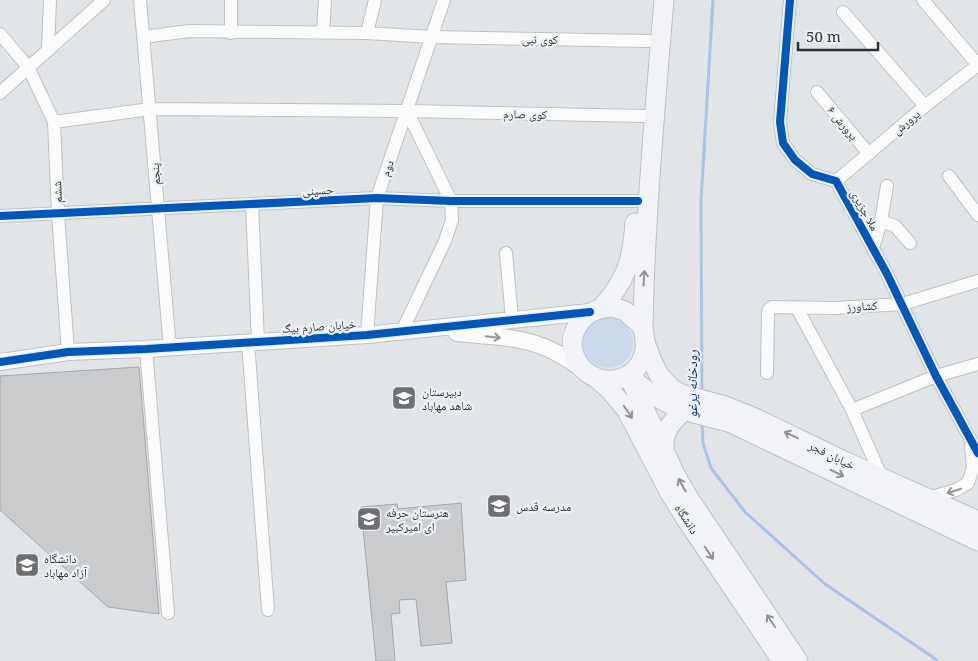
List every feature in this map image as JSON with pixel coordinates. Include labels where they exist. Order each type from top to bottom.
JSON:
[{"type":"main road","points":[[652,0],[633,252],[629,267],[614,294],[582,319],[576,328],[573,338],[573,349],[576,359],[588,372],[612,380],[628,375],[636,369],[641,361],[644,335],[644,287],[651,165],[664,0]]},
{"type":"main road","points":[[595,310],[613,307],[625,311],[644,335],[652,361],[660,375],[685,406]]},
{"type":"main road","name":"دانشگاه","points":[[588,372],[619,399],[634,420],[670,493],[782,661]]},
{"type":"main road","points":[[628,375],[657,399],[685,406]]},
{"type":"main road","name":"دانشگاه","points":[[628,375],[676,476],[690,500],[798,661]]},
{"type":"main road","points":[[664,449],[665,432],[685,406]]},
{"type":"main road","name":"خیابان فجر","points":[[685,406],[728,414],[882,478],[978,521]]},
{"type":"main road","name":"خیابان فجر","points":[[728,414],[978,541]]},
{"type":"street","points":[[48,50],[50,0]]},
{"type":"street","points":[[0,93],[104,0]]},
{"type":"street","name":"پنجم","points":[[140,0],[170,348]]},
{"type":"street","points":[[231,33],[232,0]]},
{"type":"street","points":[[323,32],[325,0]]},
{"type":"street","points":[[367,33],[375,0]]},
{"type":"street","name":"دوم","points":[[367,335],[377,198],[444,0]]},
{"type":"street","name":"ملا جزیری","points":[[790,0],[780,122],[784,143],[795,160],[812,174],[836,181],[903,304],[936,376],[978,453]]},
{"type":"street","points":[[923,0],[978,65]]},
{"type":"street","points":[[843,12],[925,106]]},
{"type":"street","name":"کوی نبی","points":[[143,37],[190,31],[231,33],[323,32],[432,37],[648,41]]},
{"type":"street","name":"ششم","points":[[0,34],[28,67],[54,122],[58,214],[68,352]]},
{"type":"street","name":"پرورش","points":[[836,181],[925,106],[978,65]]},
{"type":"street","name":"پرورش ۶","points":[[816,92],[869,154]]},
{"type":"street","name":"کوی صارم","points":[[54,122],[150,109],[407,111],[644,116]]},
{"type":"street","points":[[402,331],[445,241],[452,220],[451,201],[407,111]]},
{"type":"street","points":[[949,176],[978,216]]},
{"type":"street","points":[[873,248],[881,221],[887,186]]},
{"type":"street","name":"حسینی","points":[[0,216],[377,198],[451,201],[638,201]]},
{"type":"street","points":[[252,204],[253,342],[268,610]]},
{"type":"street","points":[[881,221],[895,226],[910,243]]},
{"type":"street","points":[[506,253],[512,319]]},
{"type":"street","name":"کشاورز","points":[[767,373],[768,310],[772,307],[797,308],[903,304],[978,281]]},
{"type":"street","points":[[797,308],[852,410],[882,478]]},
{"type":"street","name":"خیابان صارم بیگ","points":[[48,355],[68,352],[170,348],[428,330],[595,310]]},
{"type":"street","name":"خیابان صارم بیگ","points":[[428,330],[519,339],[543,346],[588,372]]},
{"type":"street","points":[[146,349],[168,613]]},
{"type":"street","points":[[0,351],[48,355]]},
{"type":"street","points":[[0,362],[48,355]]},
{"type":"street","points":[[852,410],[936,376],[978,364]]},
{"type":"street","points":[[927,498],[956,490],[968,483],[973,468],[969,437]]},
{"type":"shaded area","points":[[608,318],[622,322],[629,329],[633,343],[629,357],[622,364],[608,368],[594,364],[587,357],[583,343],[587,329],[594,322]]},
{"type":"building","points":[[139,367],[159,614],[108,607],[0,510],[0,376]]},
{"type":"building","points":[[461,503],[466,580],[446,582],[452,643],[421,646],[416,599],[399,600],[400,613],[391,614],[395,661],[376,661],[361,507],[397,504],[398,509]]},
{"type":"waterway","name":"رودخانه یرغو","points":[[702,393],[701,201],[713,0]]},
{"type":"waterway","name":"رودخانه یرغو","points":[[702,422],[703,443],[711,468],[745,512],[825,584],[937,661]]},
{"type":"cycle path","points":[[790,0],[780,122],[783,143],[795,160],[812,174],[836,181],[887,274],[936,376],[978,453]]},
{"type":"cycle path","points":[[0,216],[377,198],[451,201],[638,201]]},
{"type":"cycle path","points":[[0,362],[68,352],[367,335],[590,312]]},
{"type":"place","name":"دبیرستان شاهد مهاباد","points":[[404,398]]},
{"type":"place","name":"مدرسه قدس","points":[[499,506]]},
{"type":"place","name":"هنرستان حرفه ای امیرکبیر","points":[[369,519]]},
{"type":"place","name":"دانشگاه آزاد مهاباد","points":[[27,565]]}]
